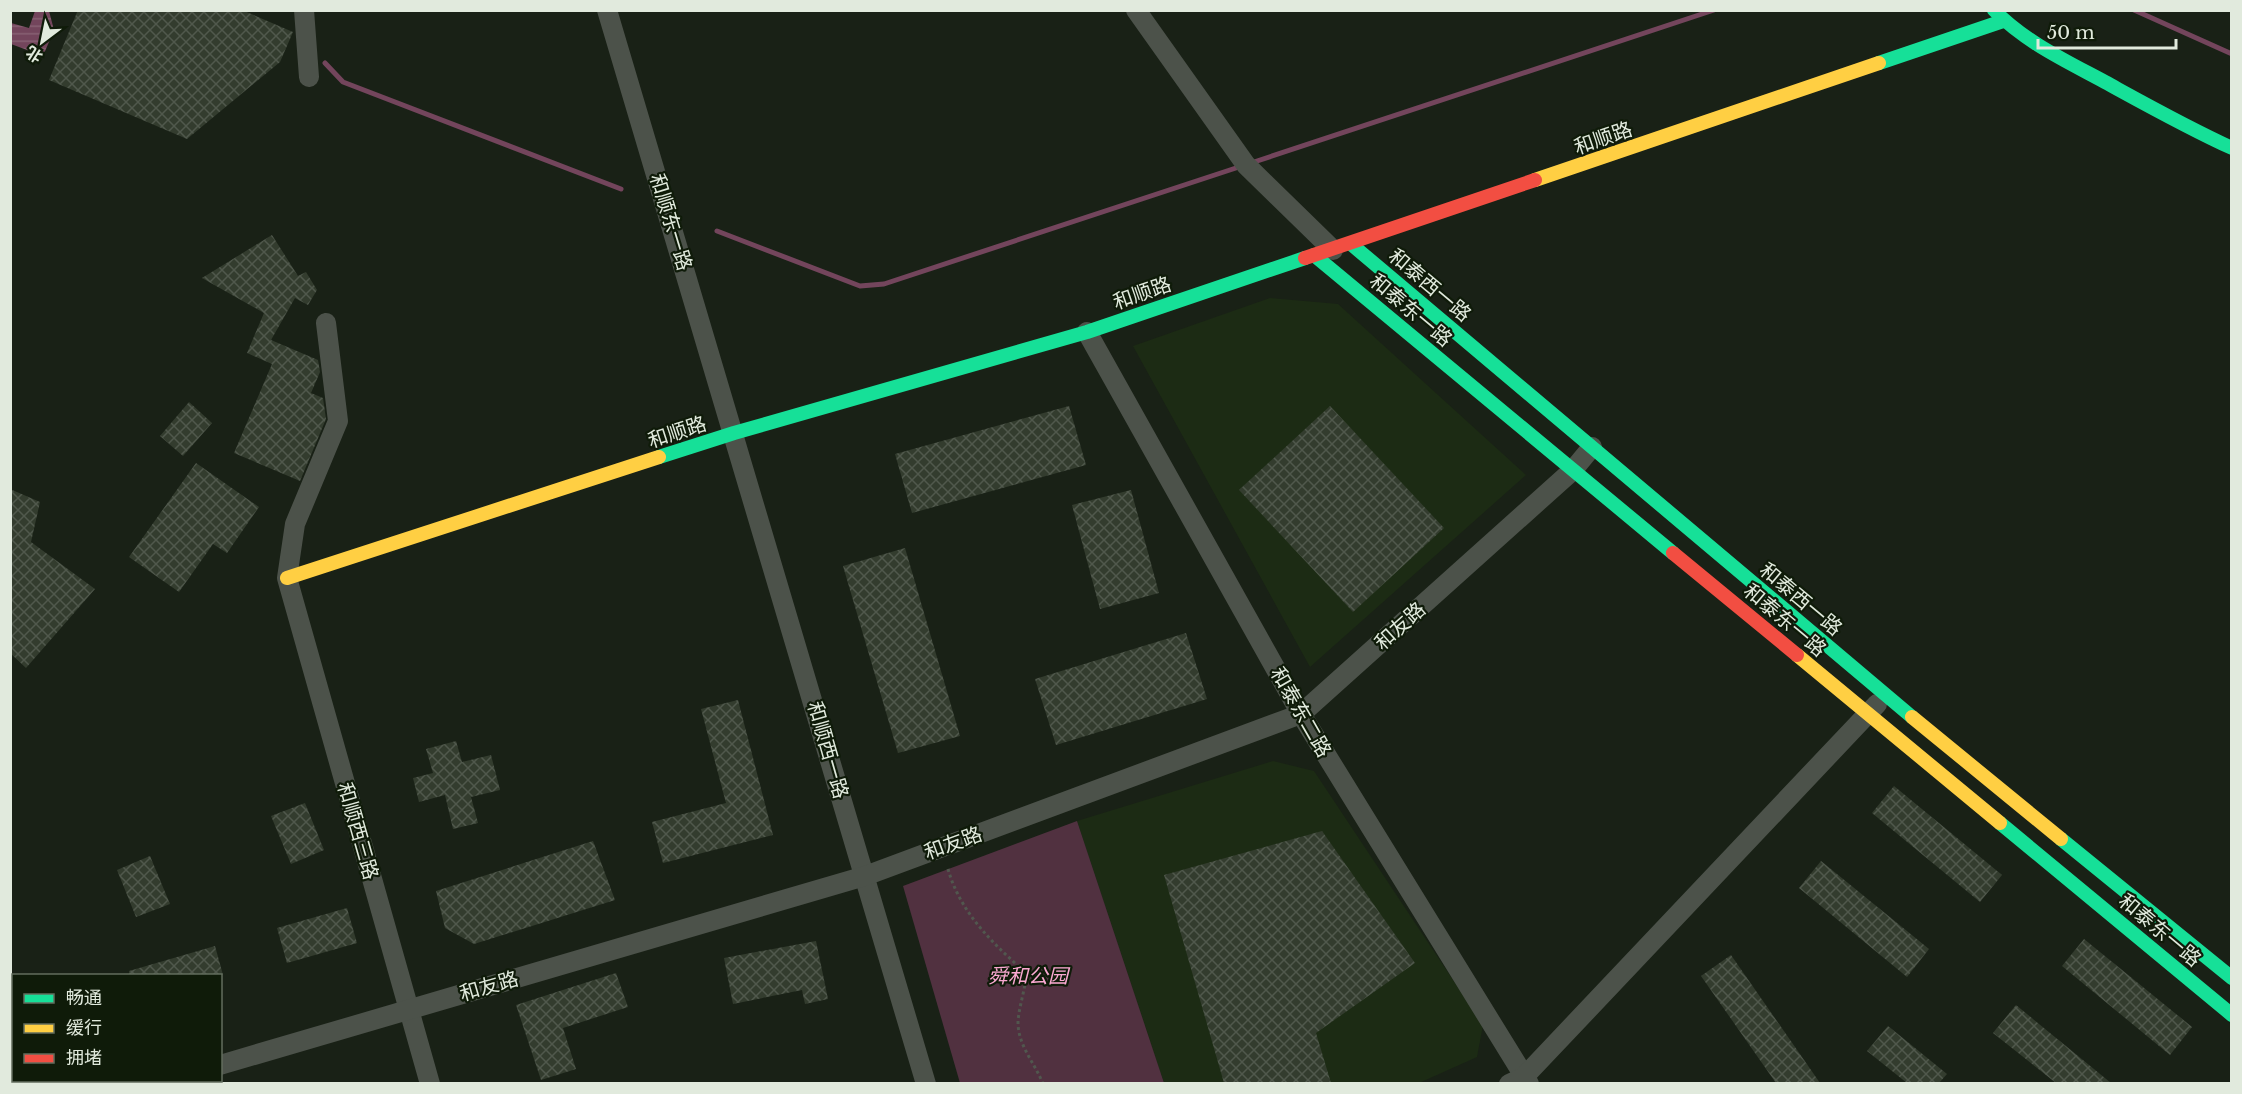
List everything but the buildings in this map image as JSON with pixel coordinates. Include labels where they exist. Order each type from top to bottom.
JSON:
[{"type":"street","points":[[304,10],[309,77]]},
{"type":"street","name":"和顺东一路","points":[[607,10],[734,433]]},
{"type":"street","points":[[1136,10],[1246,165],[1333,250]]},
{"type":"street","points":[[2003,14],[2067,62],[2205,137],[2232,148]]},
{"type":"street","name":"和顺路","points":[[286,578],[734,433],[1087,333],[1333,250],[2003,14]]},
{"type":"street","name":"和泰西一路","points":[[1333,250],[1592,447],[1886,696],[2232,978]]},
{"type":"street","name":"和泰东一路","points":[[1333,250],[1573,470],[2232,1015]]},
{"type":"street","points":[[286,578],[295,524],[338,421],[326,323]]},
{"type":"street","name":"和泰东二路","points":[[1087,333],[1301,714],[1521,1081]]},
{"type":"street","name":"和顺西一路","points":[[734,433],[923,1075]]},
{"type":"street","name":"和友路","points":[[222,1064],[865,876],[1301,714],[1573,470],[1592,447]]},
{"type":"street","name":"和顺西三路","points":[[286,578],[430,1083]]},
{"type":"street","points":[[1521,1081],[1867,713],[1886,696]]},
{"type":"path","points":[[948,869],[954,890],[970,915],[982,931],[1026,975],[1018,1022],[1031,1064],[1043,1083]]},
{"type":"shaded area","points":[[35,11],[49,11],[54,30],[43,56],[11,44],[11,23],[29,28]]},
{"type":"shaded area","points":[[1270,298],[1338,304],[1526,475],[1310,667],[1133,346]]},
{"type":"shaded area","points":[[1273,761],[1314,771],[1483,1025],[1477,1057],[1419,1083],[1164,1083],[1077,821]]},
{"type":"green space","name":"舜和公园","points":[[1077,821],[1164,1083],[960,1083],[903,886]]},
{"type":"waterway","points":[[1251,163],[1714,10]]},
{"type":"waterway","points":[[2134,10],[2232,54]]},
{"type":"waterway","points":[[325,63],[343,82],[621,189]]},
{"type":"waterway","points":[[717,231],[860,286],[884,284],[1242,166]]},
{"type":"traffic: fast","points":[[1994,10],[2019,32],[2046,50],[2232,148]]},
{"type":"traffic: fast","points":[[1879,63],[2003,21]]},
{"type":"traffic: fast","points":[[1351,244],[1912,717]]},
{"type":"traffic: fast","points":[[1314,255],[1673,553]]},
{"type":"traffic: fast","points":[[659,457],[734,433],[1087,332],[1305,258]]},
{"type":"traffic: fast","points":[[2000,823],[2232,1015]]},
{"type":"traffic: fast","points":[[2061,839],[2232,978]]},
{"type":"traffic: slow","points":[[1535,180],[1879,63]]},
{"type":"traffic: slow","points":[[287,578],[659,457]]},
{"type":"traffic: slow","points":[[1797,655],[2000,823]]},
{"type":"traffic: slow","points":[[1912,717],[2061,839]]},
{"type":"traffic: jam","points":[[1305,258],[1535,180]]},
{"type":"traffic: jam","points":[[1673,553],[1797,655]]}]
